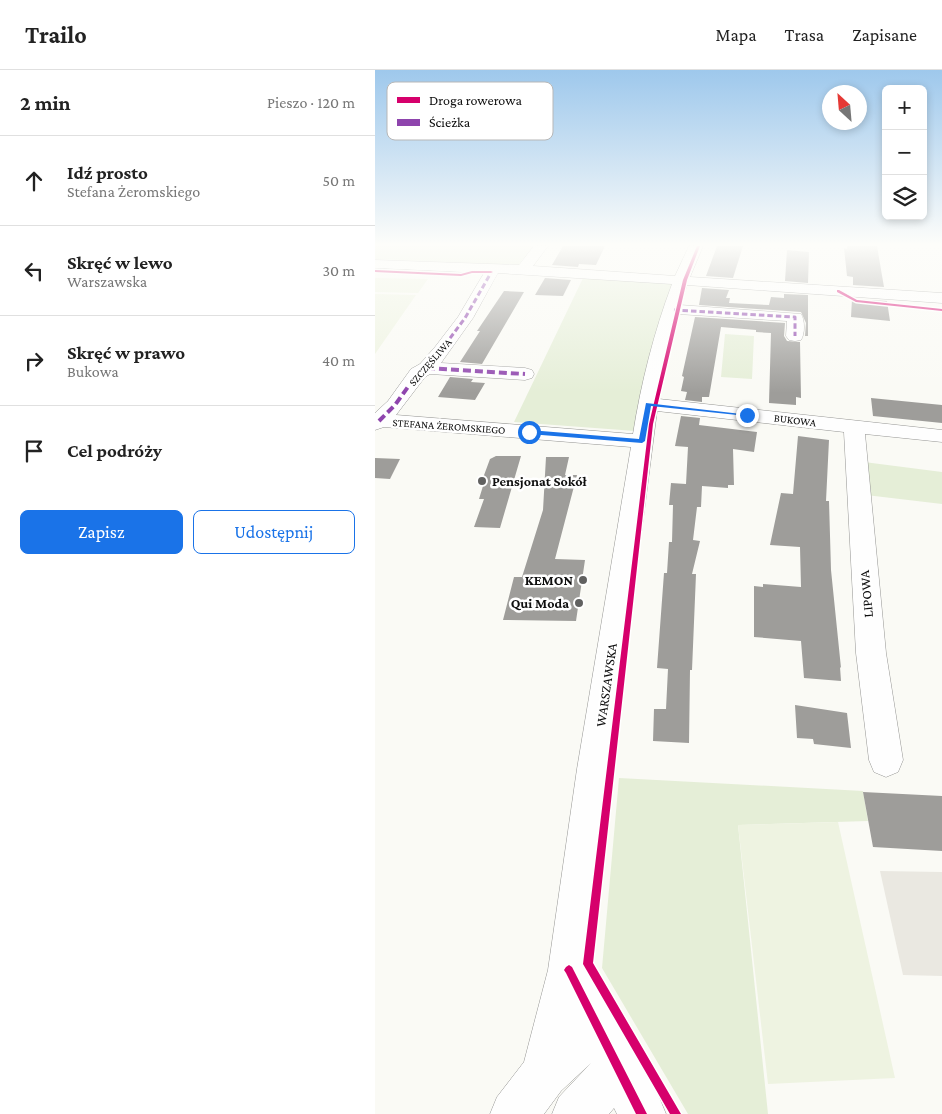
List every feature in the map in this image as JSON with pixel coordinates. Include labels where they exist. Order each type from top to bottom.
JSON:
[{"type":"street","name":"SZCZĘŚLIWA","points":[[376,422],[395,405],[418,373],[427,368],[465,318],[478,295]]},
{"type":"street","name":"WARSZAWSKA","points":[[544,1074],[569,970],[594,770],[648,404],[676,295]]},
{"type":"street","points":[[894,295],[942,298]]},
{"type":"street","points":[[671,309],[795,317],[795,336]]},
{"type":"street","points":[[427,368],[525,374]]},
{"type":"street","name":"BUKOWA","points":[[648,404],[942,436]]},
{"type":"street","name":"STEFANA ŻEROMSKIEGO","points":[[376,422],[642,441]]},
{"type":"street","name":"LIPOWA","points":[[854,427],[871,653],[886,760]]},
{"type":"street","points":[[569,970],[642,1114]]},
{"type":"street","points":[[514,1114],[544,1074],[597,1028]]},
{"type":"street","points":[[576,1114],[618,1069]]},
{"type":"green space","points":[[375,295],[416,295],[375,354]]},
{"type":"green space","points":[[575,295],[671,295],[635,431],[514,422]]},
{"type":"green space","points":[[725,334],[754,336],[752,379],[721,377]]},
{"type":"green space","points":[[864,462],[942,472],[942,504],[866,495]]},
{"type":"green space","points":[[619,778],[863,791],[868,821],[738,825],[768,1114],[688,1114],[602,968]]},
{"type":"green space","points":[[838,822],[895,1078],[768,1084],[738,825]]},
{"type":"shaded area","points":[[880,871],[942,872],[942,976],[903,975]]},
{"type":"building","points":[[501,295],[522,295],[482,364],[460,362],[480,331],[477,331]]},
{"type":"building","points":[[535,295],[564,295],[563,296]]},
{"type":"building","points":[[701,295],[727,295],[726,298],[730,298],[729,303],[769,305],[771,297],[784,298],[784,295],[808,295],[808,336],[805,336],[806,323],[801,312],[699,305]]},
{"type":"building","points":[[852,299],[887,301],[890,321],[851,317]]},
{"type":"building","points":[[695,317],[785,323],[784,336],[787,341],[800,342],[801,398],[796,397],[796,405],[769,403],[771,333],[721,327],[709,397],[702,397],[702,402],[685,400],[687,392],[681,391],[684,377],[682,376]]},
{"type":"building","points":[[450,377],[473,379],[471,382],[485,383],[475,400],[438,397]]},
{"type":"building","points":[[871,398],[942,405],[942,423],[873,416]]},
{"type":"building","points":[[681,416],[700,418],[699,425],[757,432],[754,452],[733,449],[734,485],[728,485],[728,488],[702,486],[701,507],[697,507],[693,540],[700,541],[692,574],[696,574],[692,670],[690,670],[689,743],[653,741],[654,709],[666,709],[668,669],[657,668],[664,573],[667,573],[669,542],[672,542],[673,505],[669,505],[671,483],[686,484],[688,447],[675,446]]},
{"type":"building","points":[[798,436],[829,440],[826,501],[829,501],[831,570],[841,681],[804,678],[801,641],[754,637],[754,586],[763,587],[763,584],[801,587],[800,547],[770,545],[781,493],[793,494]]},
{"type":"building","points":[[496,456],[521,456],[500,528],[474,527],[484,499],[479,499],[483,486],[480,486],[490,459]]},
{"type":"building","points":[[546,457],[569,457],[565,475],[577,475],[555,559],[585,560],[576,621],[503,620],[514,577],[522,577],[543,510]]},
{"type":"building","points":[[375,458],[400,459],[390,479],[375,478]]},
{"type":"building","points":[[795,705],[847,713],[851,748],[814,744],[813,739],[797,738]]},
{"type":"building","points":[[863,792],[942,796],[942,851],[873,847]]},
{"type":"marked path","points":[[379,421],[395,405],[418,373],[427,368],[441,351],[465,318],[478,295]]},
{"type":"marked path","points":[[674,310],[795,317],[795,336]]},
{"type":"marked path","points":[[427,368],[525,374]]},
{"type":"cycle path","points":[[676,1114],[588,964],[651,424],[682,295]]},
{"type":"cycle path","points":[[845,295],[856,301],[942,310]]},
{"type":"cycle path","points":[[569,970],[642,1114]]},
{"type":"place","name":"Pensjonat Sokół","points":[[482,481]]},
{"type":"place","name":"KEMON","points":[[583,580]]},
{"type":"place","name":"Qui Moda","points":[[579,603]]},
{"type":"route","points":[[529,432],[642,441],[648,404],[747,415]]}]
